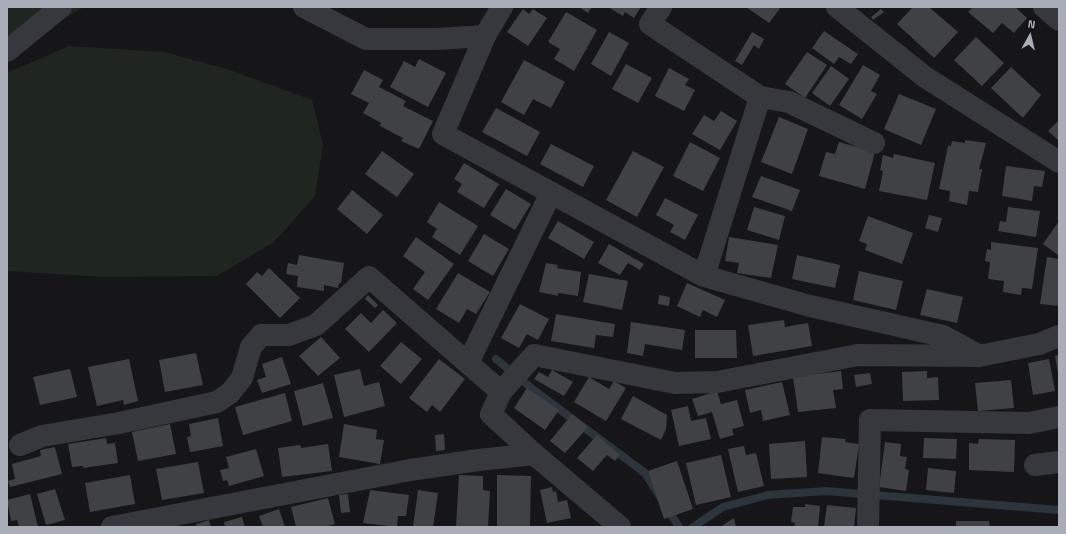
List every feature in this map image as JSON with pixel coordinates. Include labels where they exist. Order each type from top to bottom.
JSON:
[{"type":"street","points":[[7,51],[61,7]]},
{"type":"street","points":[[304,7],[366,39],[437,39],[485,36]]},
{"type":"street","points":[[502,7],[485,36],[443,134],[704,276],[810,306],[943,336],[979,356]]},
{"type":"street","points":[[661,7],[650,24],[760,98],[789,102],[874,143]]},
{"type":"street","points":[[837,7],[925,77],[1059,162]]},
{"type":"street","points":[[1044,7],[1059,20]]},
{"type":"street","points":[[704,276],[760,98]]},
{"type":"street","points":[[468,363],[551,193]]},
{"type":"street","points":[[20,445],[42,436],[119,423],[216,402],[230,393],[242,378],[251,347],[261,335],[289,335],[316,325],[369,277],[501,392]]},
{"type":"street","points":[[620,527],[534,454],[491,414],[501,392],[534,355],[675,383],[717,382],[858,356],[979,356],[1039,344],[1059,336]]},
{"type":"street","points":[[868,527],[870,420],[1029,423],[1059,417]]},
{"type":"street","points":[[112,527],[410,470],[534,454]]},
{"type":"street","points":[[1035,465],[1059,462]]},
{"type":"shaded area","points":[[7,7],[84,7],[7,51]]},
{"type":"shaded area","points":[[69,46],[164,52],[230,70],[312,100],[323,145],[315,196],[274,242],[217,276],[104,277],[7,271],[7,73]]},
{"type":"building","points":[[579,7],[592,7],[588,13]]},
{"type":"building","points":[[608,7],[641,7],[634,18],[625,12],[623,16]]},
{"type":"building","points":[[746,7],[781,7],[769,23]]},
{"type":"building","points":[[913,7],[929,7],[958,32],[934,58],[897,24]]},
{"type":"building","points":[[973,7],[1015,7],[1027,18],[1014,33],[1002,23],[993,33],[968,12]]},
{"type":"building","points":[[523,9],[529,14],[533,9],[547,18],[528,46],[507,32]]},
{"type":"building","points":[[881,9],[884,12],[873,20],[871,17]]},
{"type":"building","points":[[566,12],[597,30],[574,71],[554,59],[560,49],[548,42]]},
{"type":"building","points":[[824,31],[858,54],[851,64],[839,57],[834,64],[812,48]]},
{"type":"building","points":[[609,32],[629,43],[611,76],[591,64]]},
{"type":"building","points":[[752,32],[764,39],[759,49],[754,45],[742,65],[735,61]]},
{"type":"building","points":[[976,37],[1004,63],[982,86],[954,60]]},
{"type":"building","points":[[807,52],[827,65],[805,98],[785,84]]},
{"type":"building","points":[[419,59],[446,73],[428,107],[390,87],[404,61],[415,67]]},
{"type":"building","points":[[524,60],[565,82],[551,108],[533,99],[524,115],[501,102]]},
{"type":"building","points":[[626,64],[652,78],[638,103],[612,89]]},
{"type":"building","points":[[863,65],[880,75],[871,91],[877,94],[862,119],[839,105]]},
{"type":"building","points":[[831,66],[849,79],[830,106],[812,93]]},
{"type":"building","points":[[1011,67],[1041,95],[1023,118],[991,88]]},
{"type":"building","points":[[669,68],[689,79],[685,85],[695,90],[684,111],[655,96]]},
{"type":"building","points":[[364,70],[383,80],[379,87],[406,101],[403,106],[433,121],[419,149],[401,141],[403,138],[380,126],[381,123],[363,113],[369,103],[351,94]]},
{"type":"building","points":[[899,94],[936,109],[921,145],[884,129]]},
{"type":"building","points":[[496,108],[540,132],[527,156],[482,132]]},
{"type":"building","points":[[721,111],[737,121],[720,150],[692,134],[704,115],[714,121]]},
{"type":"building","points":[[779,117],[808,129],[792,174],[761,162]]},
{"type":"building","points":[[1059,120],[1059,141],[1048,131]]},
{"type":"building","points":[[965,140],[986,143],[979,169],[982,169],[978,192],[969,191],[967,205],[949,201],[950,191],[939,189],[948,146],[951,146],[952,141],[965,143]]},
{"type":"building","points":[[690,142],[720,158],[703,191],[673,176]]},
{"type":"building","points":[[839,142],[875,152],[865,189],[819,176],[826,152],[835,154]]},
{"type":"building","points":[[551,144],[594,166],[583,187],[540,164]]},
{"type":"building","points":[[382,151],[414,174],[397,197],[365,174]]},
{"type":"building","points":[[633,151],[664,167],[637,217],[606,200]]},
{"type":"building","points":[[894,154],[935,163],[927,200],[879,191],[883,171],[880,170],[883,155],[893,158]]},
{"type":"building","points":[[464,163],[499,184],[484,208],[457,192],[462,184],[454,179]]},
{"type":"building","points":[[1006,166],[1045,171],[1042,187],[1034,186],[1032,201],[1002,196]]},
{"type":"building","points":[[761,176],[800,190],[792,211],[752,197]]},
{"type":"building","points":[[506,189],[531,204],[515,230],[490,215]]},
{"type":"building","points":[[352,190],[383,215],[367,234],[337,209]]},
{"type":"building","points":[[665,198],[698,215],[685,240],[670,232],[674,225],[656,215]]},
{"type":"building","points":[[439,202],[478,226],[460,255],[432,237],[437,229],[427,222]]},
{"type":"building","points":[[754,207],[785,216],[779,240],[747,230]]},
{"type":"building","points":[[1008,207],[1040,211],[1036,237],[998,231],[1000,221],[1006,222]]},
{"type":"building","points":[[929,215],[942,218],[938,232],[925,228]]},
{"type":"building","points":[[868,216],[913,233],[902,264],[865,250],[867,244],[859,241]]},
{"type":"building","points":[[558,221],[594,242],[584,259],[548,238]]},
{"type":"building","points":[[1059,221],[1059,253],[1058,255],[1043,244]]},
{"type":"building","points":[[484,234],[509,249],[493,276],[468,261]]},
{"type":"building","points":[[416,237],[454,264],[428,300],[413,289],[425,272],[403,256]]},
{"type":"building","points":[[729,237],[778,245],[771,278],[737,273],[739,263],[725,261]]},
{"type":"building","points":[[991,242],[1038,248],[1032,289],[1022,288],[1021,295],[1003,292],[1004,281],[988,279],[990,262],[985,261],[987,249],[991,250]]},
{"type":"building","points":[[609,244],[644,264],[640,270],[628,263],[620,275],[598,263]]},
{"type":"building","points":[[299,255],[344,263],[341,283],[339,283],[338,288],[324,285],[324,291],[297,287],[298,276],[286,274],[288,263],[297,265]]},
{"type":"building","points":[[797,255],[840,265],[835,288],[792,279]]},
{"type":"building","points":[[1047,257],[1059,259],[1059,306],[1040,304]]},
{"type":"building","points":[[546,263],[558,265],[557,268],[581,272],[578,296],[558,293],[558,296],[539,292]]},
{"type":"building","points":[[269,268],[300,298],[280,318],[246,284],[257,272],[262,276]]},
{"type":"building","points":[[859,271],[903,281],[896,310],[853,300]]},
{"type":"building","points":[[458,273],[490,292],[476,314],[467,309],[459,323],[436,309]]},
{"type":"building","points":[[589,274],[628,281],[622,310],[583,302]]},
{"type":"building","points":[[687,283],[725,300],[717,317],[703,310],[700,317],[677,306]]},
{"type":"building","points":[[927,289],[963,297],[957,323],[920,315]]},
{"type":"building","points":[[368,295],[378,305],[375,308],[365,299]]},
{"type":"building","points":[[659,295],[670,297],[669,306],[658,304]]},
{"type":"building","points":[[520,304],[549,319],[538,340],[527,334],[519,348],[501,338]]},
{"type":"building","points":[[383,310],[397,323],[369,352],[345,329],[361,313],[371,323]]},
{"type":"building","points":[[556,314],[615,324],[613,337],[596,335],[594,348],[551,341]]},
{"type":"building","points":[[784,320],[785,327],[808,323],[812,346],[753,356],[748,325]]},
{"type":"building","points":[[631,322],[685,330],[682,350],[645,344],[643,356],[627,353]]},
{"type":"building","points":[[695,330],[736,330],[737,358],[695,358]]},
{"type":"building","points":[[321,337],[340,358],[318,376],[299,356]]},
{"type":"building","points":[[401,342],[422,359],[401,384],[380,366]]},
{"type":"building","points":[[196,353],[203,385],[165,392],[159,360]]},
{"type":"building","points":[[1059,355],[1059,373],[1058,373],[1055,356]]},
{"type":"building","points":[[282,357],[291,384],[262,393],[257,380],[266,377],[262,364]]},
{"type":"building","points":[[129,359],[138,401],[124,405],[123,400],[97,406],[88,367]]},
{"type":"building","points":[[439,359],[465,379],[440,412],[432,405],[427,412],[409,398]]},
{"type":"building","points":[[1049,359],[1055,391],[1033,395],[1028,363]]},
{"type":"building","points":[[70,369],[77,397],[40,405],[33,377]]},
{"type":"building","points":[[360,369],[364,386],[379,382],[385,406],[344,417],[334,375]]},
{"type":"building","points":[[552,370],[573,382],[564,396],[534,379],[539,372],[548,377]]},
{"type":"building","points":[[841,371],[843,389],[833,390],[836,408],[798,412],[793,377]]},
{"type":"building","points":[[927,371],[927,378],[938,377],[939,400],[903,401],[902,372]]},
{"type":"building","points":[[870,373],[872,384],[856,387],[854,375]]},
{"type":"building","points":[[589,377],[609,389],[614,381],[626,388],[606,421],[574,402]]},
{"type":"building","points":[[1011,380],[1014,408],[978,411],[975,383]]},
{"type":"building","points":[[782,382],[790,415],[763,421],[761,410],[750,413],[745,390]]},
{"type":"building","points":[[323,383],[333,418],[303,426],[294,391]]},
{"type":"building","points":[[527,388],[559,410],[545,430],[514,408]]},
{"type":"building","points":[[717,391],[721,404],[737,400],[744,426],[732,429],[734,435],[720,439],[712,412],[698,416],[692,399]]},
{"type":"building","points":[[285,393],[292,421],[243,435],[235,407]]},
{"type":"building","points":[[633,396],[667,415],[666,429],[661,440],[621,419]]},
{"type":"building","points":[[688,406],[691,421],[706,418],[711,439],[679,446],[671,410]]},
{"type":"building","points":[[572,414],[588,427],[565,453],[550,441]]},
{"type":"building","points":[[218,418],[223,446],[190,452],[187,437],[191,436],[189,424]]},
{"type":"building","points":[[170,424],[176,454],[138,461],[132,432]]},
{"type":"building","points":[[344,424],[377,430],[376,439],[384,440],[380,464],[339,457]]},
{"type":"building","points":[[444,434],[445,450],[436,451],[435,435]]},
{"type":"building","points":[[597,435],[620,455],[615,461],[607,455],[593,471],[577,458]]},
{"type":"building","points":[[822,437],[846,439],[845,442],[859,444],[854,478],[818,473]]},
{"type":"building","points":[[106,438],[107,444],[115,443],[118,463],[83,468],[83,466],[72,467],[68,444]]},
{"type":"building","points":[[924,438],[957,439],[956,459],[923,458]]},
{"type":"building","points":[[979,439],[1015,440],[1014,472],[969,470],[969,443],[978,444]]},
{"type":"building","points":[[805,441],[807,477],[771,479],[769,444]]},
{"type":"building","points":[[885,442],[901,444],[900,456],[907,457],[905,469],[909,470],[906,491],[879,487]]},
{"type":"building","points":[[328,444],[332,471],[282,477],[278,448],[300,445],[301,448]]},
{"type":"building","points":[[744,446],[746,455],[756,453],[764,486],[738,492],[728,449]]},
{"type":"building","points":[[55,447],[62,474],[10,487],[8,481],[15,479],[12,464],[41,456],[40,450]]},
{"type":"building","points":[[256,449],[264,476],[229,486],[227,480],[223,481],[220,470],[229,468],[226,457]]},
{"type":"building","points":[[721,455],[731,497],[696,505],[686,463]]},
{"type":"building","points":[[677,461],[693,509],[664,519],[648,471]]},
{"type":"building","points":[[198,462],[204,493],[162,500],[156,469]]},
{"type":"building","points":[[928,468],[956,471],[954,493],[926,490]]},
{"type":"building","points":[[130,475],[135,504],[90,512],[85,483]]},
{"type":"building","points":[[459,475],[483,476],[483,490],[490,491],[488,527],[456,527]]},
{"type":"building","points":[[497,475],[531,476],[530,527],[497,527]]},
{"type":"building","points":[[552,487],[553,492],[556,491],[558,502],[567,500],[571,518],[547,523],[540,490]]},
{"type":"building","points":[[55,489],[65,520],[46,525],[37,494]]},
{"type":"building","points":[[370,490],[409,495],[406,516],[398,516],[397,527],[363,523]]},
{"type":"building","points":[[418,490],[438,493],[433,527],[413,527]]},
{"type":"building","points":[[30,494],[38,527],[19,527],[17,520],[11,521],[7,500]]},
{"type":"building","points":[[348,494],[350,512],[341,513],[339,495]]},
{"type":"building","points":[[328,498],[335,524],[325,527],[296,527],[291,507]]},
{"type":"building","points":[[805,504],[820,506],[818,527],[794,527],[795,523],[791,522],[793,507],[805,507]]},
{"type":"building","points":[[827,505],[856,508],[854,527],[824,527]]},
{"type":"building","points":[[279,509],[285,527],[263,527],[259,516]]},
{"type":"building","points":[[242,517],[245,527],[225,527],[224,522]]},
{"type":"building","points":[[734,518],[736,527],[720,527]]},
{"type":"building","points":[[209,520],[211,527],[197,527],[196,524]]},
{"type":"building","points":[[956,521],[989,521],[990,527],[956,527]]},
{"type":"waterway","points":[[496,359],[535,391],[645,473],[659,495]]},
{"type":"waterway","points":[[693,527],[723,507],[768,495],[826,491],[1059,510]]},
{"type":"waterway","points":[[667,508],[679,527]]}]
